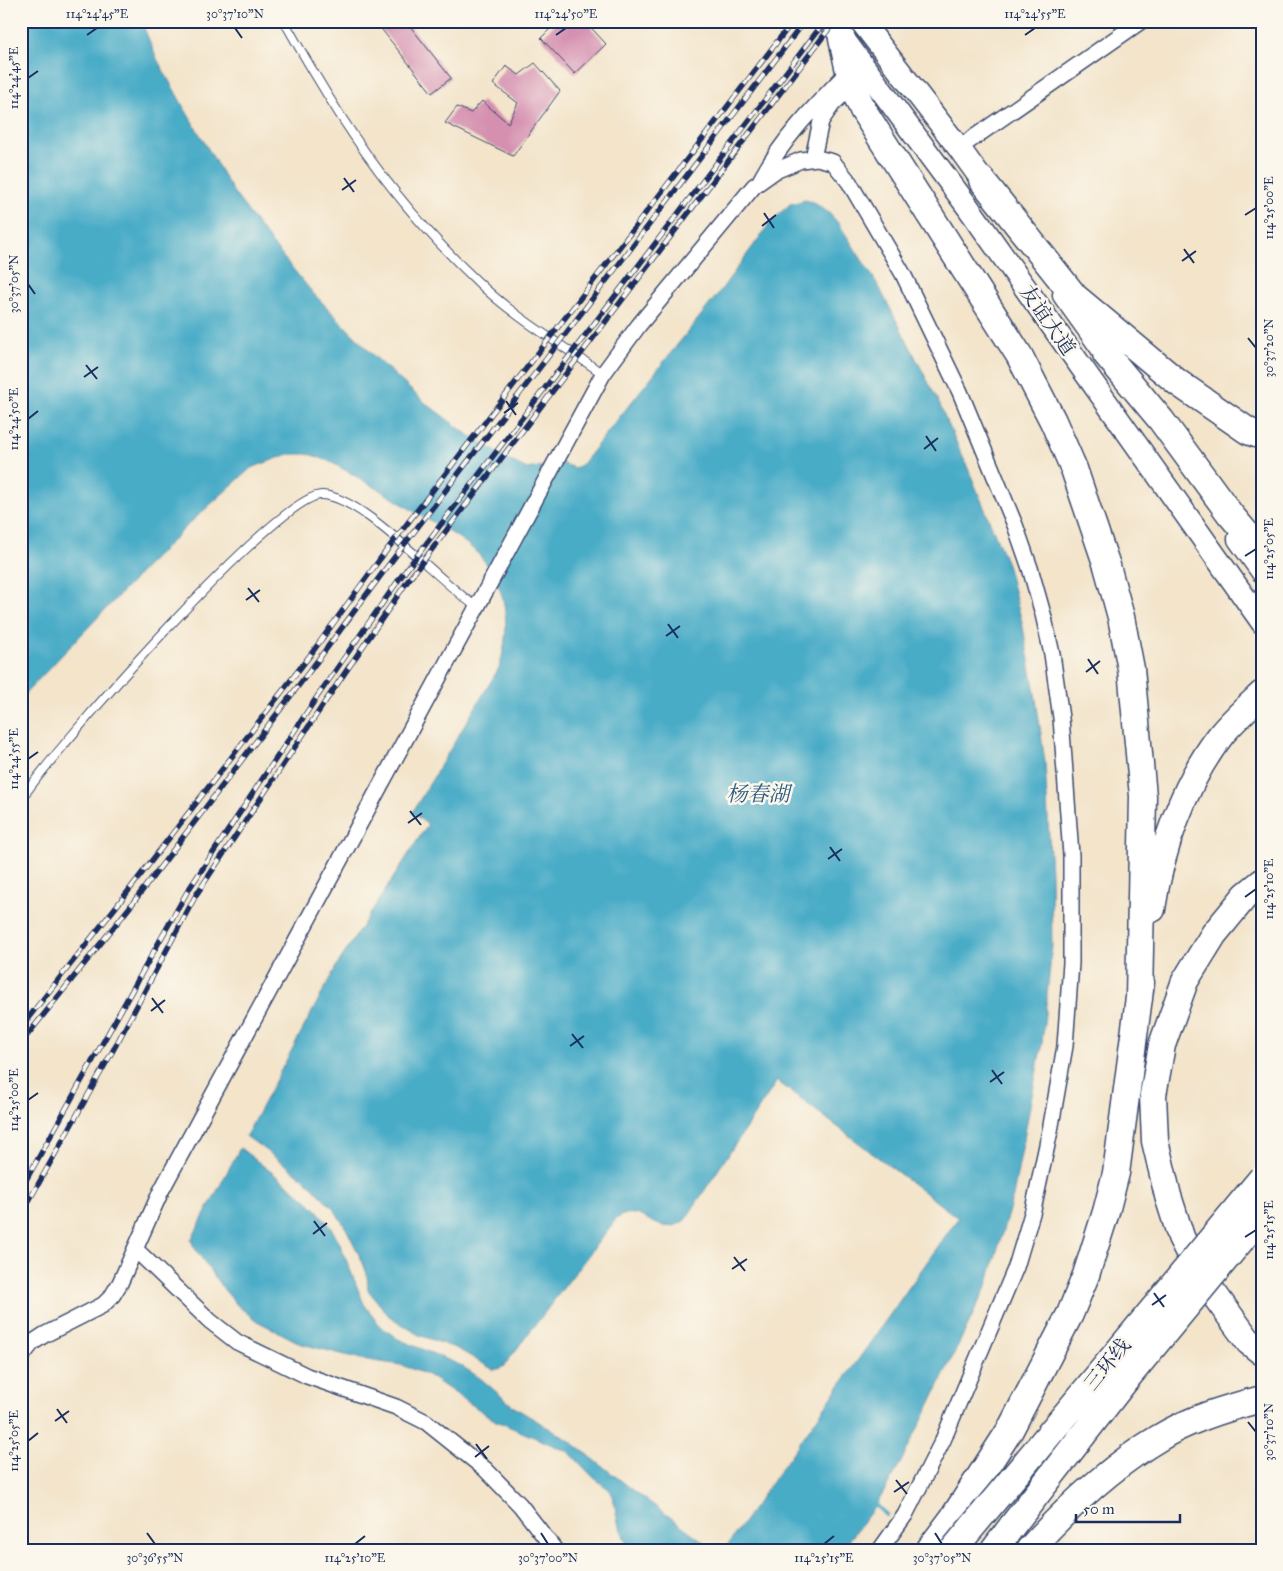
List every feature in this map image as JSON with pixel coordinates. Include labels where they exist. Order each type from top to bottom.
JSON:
[{"type":"highway","points":[[836,30],[850,79],[863,110],[1019,354],[1053,421],[1074,469],[1118,608],[1131,669],[1143,796],[1139,999]]},
{"type":"highway","points":[[982,180],[1075,296],[1177,382],[1255,433]]},
{"type":"highway","points":[[1106,354],[1161,420],[1230,514],[1262,552]]},
{"type":"highway","points":[[929,1550],[953,1518],[1010,1430],[1070,1314],[1086,1275],[1116,1173],[1153,903],[1166,848],[1186,795],[1206,757],[1222,734],[1262,694]]},
{"type":"highway","points":[[1262,882],[1246,895],[1214,934],[1185,981],[1162,1045],[1154,1095],[1155,1141],[1180,1237],[1200,1275],[1249,1342],[1262,1352]]},
{"type":"highway","name":"三环线","points":[[953,1550],[1262,1178]]},
{"type":"highway","name":"三环线","points":[[994,1550],[1128,1377],[1262,1215]]},
{"type":"highway","points":[[1029,1550],[1050,1526],[1096,1485],[1159,1438],[1210,1414],[1262,1399]]},
{"type":"main road","name":"友谊大道","points":[[861,21],[959,148],[1262,571]]},
{"type":"main road","name":"友谊大道","points":[[836,30],[968,207],[1262,622]]},
{"type":"street","points":[[959,148],[1141,21]]},
{"type":"street","points":[[813,158],[821,121],[850,79]]},
{"type":"street","points":[[21,1357],[32,1343],[44,1334],[108,1301],[120,1283],[161,1190],[603,374],[644,318],[761,180],[773,158],[791,133],[850,79]]},
{"type":"street","points":[[761,180],[792,163],[813,158],[827,159],[837,165],[903,274],[960,392],[1015,525],[1030,568],[1052,654],[1060,718],[1071,855],[1071,963],[1065,1046],[1050,1132],[1032,1210],[1016,1267],[943,1440],[905,1515],[880,1550]]},
{"type":"street","points":[[135,1249],[194,1307],[237,1342],[307,1376],[396,1407],[426,1422],[485,1469],[520,1505],[555,1550]]},
{"type":"lane","points":[[284,21],[341,117],[393,188],[430,232],[484,288],[603,374]]},
{"type":"lane","points":[[21,800],[63,747],[178,617],[266,531],[309,498],[322,495],[330,496],[360,511],[376,522],[460,596],[478,604]]},
{"type":"water","name":"杨春湖","points":[[21,21],[141,21],[157,59],[234,193],[312,292],[374,356],[423,401],[464,432],[527,469],[559,463],[575,468],[582,464],[718,294],[770,223],[790,204],[805,200],[813,202],[829,213],[839,224],[878,285],[937,399],[1007,564],[1022,622],[1045,762],[1051,873],[1052,947],[1042,1043],[1013,1196],[987,1285],[898,1468],[876,1505],[842,1550],[724,1550],[958,1218],[777,1081],[685,1220],[675,1225],[666,1226],[634,1214],[625,1214],[616,1219],[503,1367],[494,1370],[458,1349],[419,1335],[389,1316],[368,1290],[367,1274],[363,1263],[347,1230],[334,1209],[306,1180],[246,1136],[337,965],[428,824],[412,813],[499,668],[505,636],[504,604],[494,575],[473,549],[459,538],[329,461],[309,454],[289,454],[251,468],[191,522],[21,698]]},
{"type":"water","points":[[240,1148],[300,1194],[330,1226],[339,1242],[364,1304],[380,1326],[398,1339],[460,1365],[480,1378],[514,1407],[570,1441],[715,1550],[629,1550],[618,1522],[610,1490],[594,1478],[569,1452],[496,1421],[428,1375],[401,1365],[361,1359],[302,1344],[257,1321],[238,1306],[221,1286],[191,1240]]},
{"type":"building","points":[[375,21],[406,21],[451,78],[432,93]]},
{"type":"building","points":[[558,21],[585,21],[606,44],[575,74],[541,38]]},
{"type":"building","points":[[535,63],[560,91],[513,156],[445,123],[457,107],[471,113],[482,101],[508,123],[518,103],[493,84],[506,66],[519,75]]},
{"type":"waterway","points":[[876,1505],[886,1515]]},
{"type":"railway","points":[[21,1027],[311,654],[380,559],[793,21]]},
{"type":"railway","points":[[21,1043],[129,908],[805,21]]},
{"type":"railway","points":[[21,1189],[187,892],[319,694],[400,578],[825,21]]},
{"type":"railway","points":[[21,1215],[116,1045],[196,895],[327,699],[407,582],[835,21]]}]
